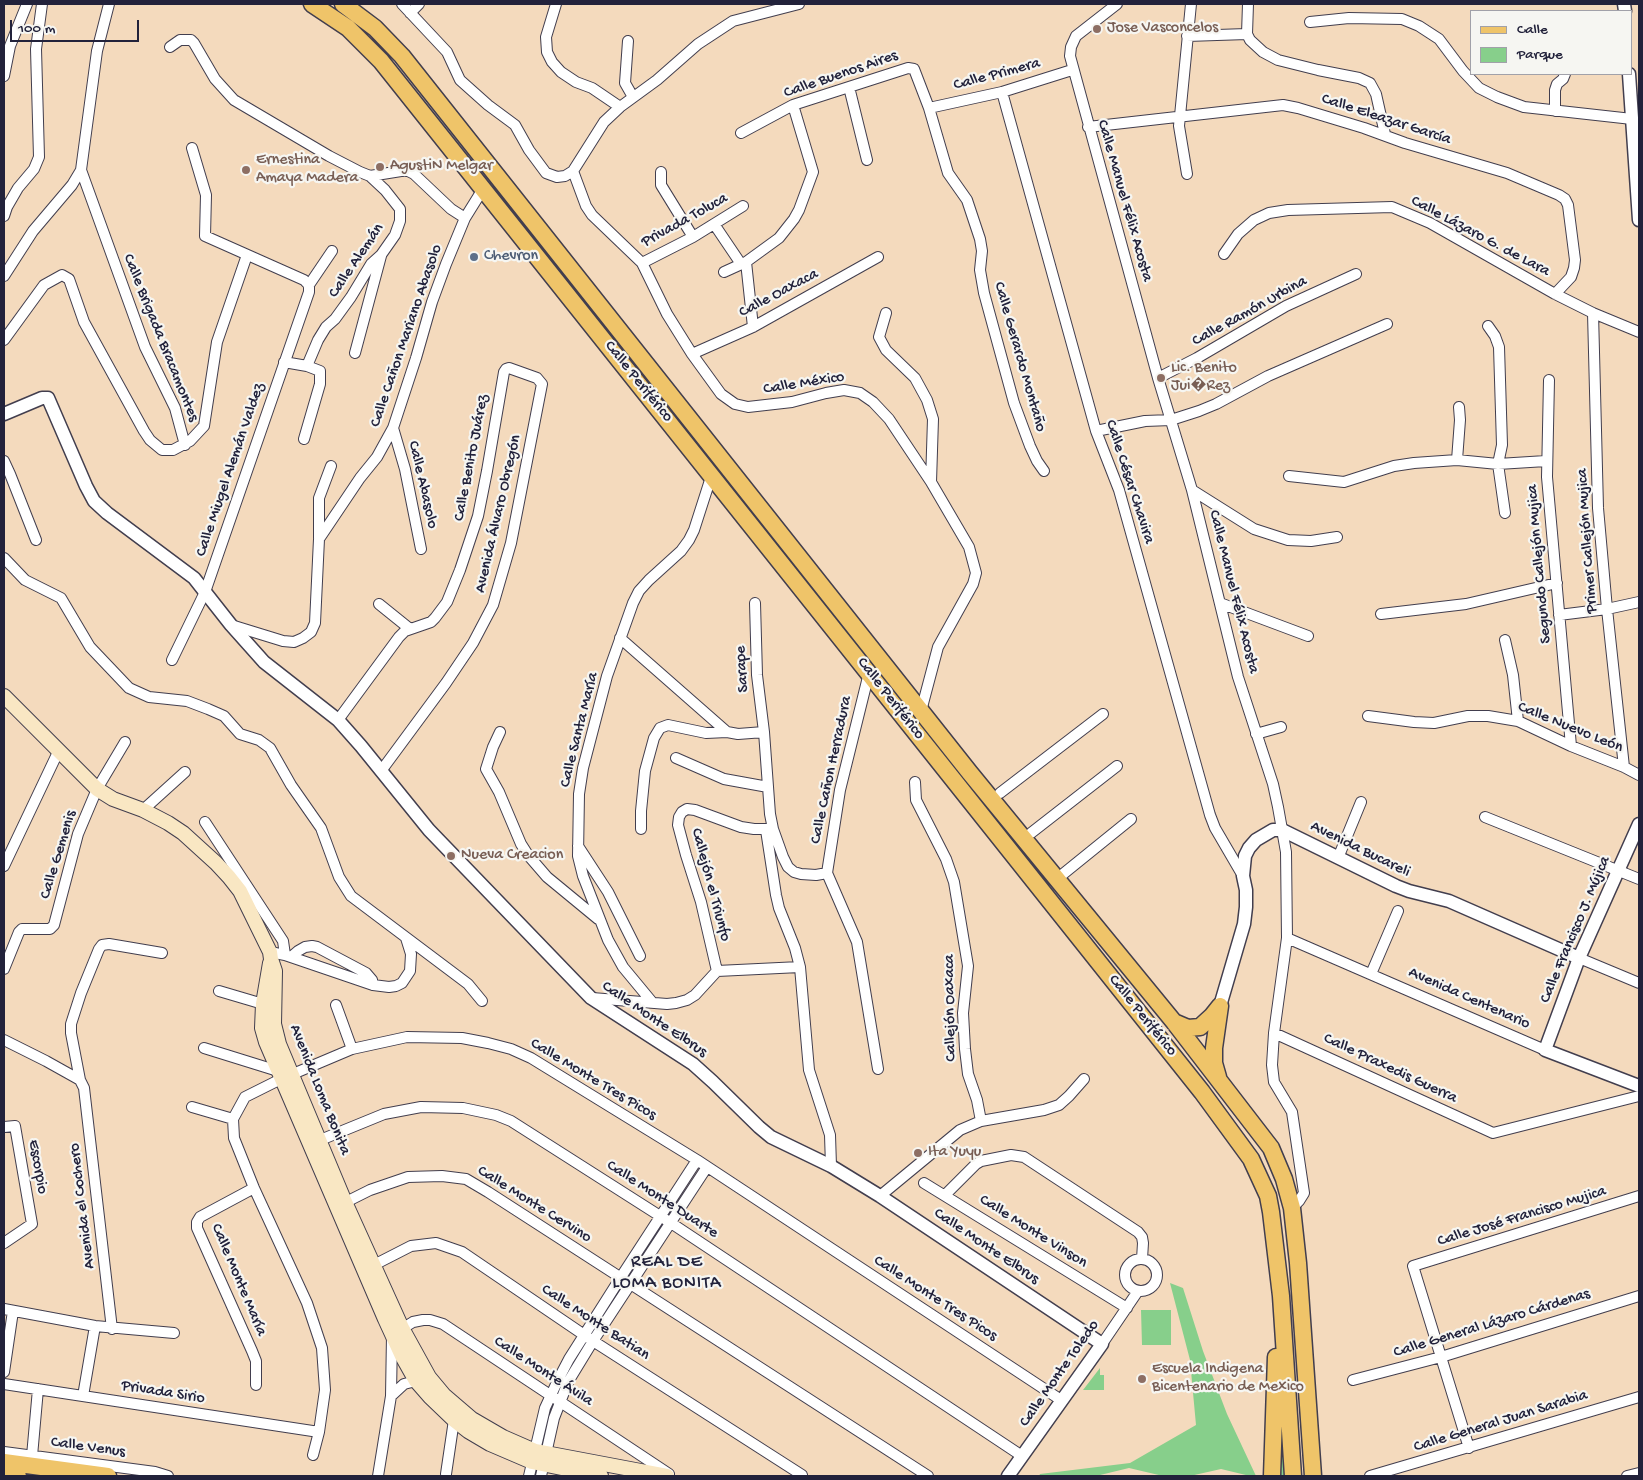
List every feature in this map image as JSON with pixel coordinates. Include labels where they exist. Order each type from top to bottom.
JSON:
[{"type":"main road","name":"Calle Periférico","points":[[312,4],[348,28],[381,61],[712,474],[1202,1092],[1251,1160],[1268,1196],[1271,1212],[1282,1312],[1293,1476]]},
{"type":"main road","name":"Calle Periférico","points":[[343,4],[375,28],[402,56],[970,773],[1174,1022],[1271,1148],[1284,1179],[1292,1208],[1298,1263],[1313,1476]]},
{"type":"main road","points":[[4,696],[97,789],[113,799],[143,810],[168,823],[183,833],[230,877],[240,891],[271,956]]},
{"type":"main road","points":[[970,773],[978,774],[985,778],[1000,793],[1093,910],[1096,928]]},
{"type":"main road","name":"Avenida Loma Bonita","points":[[271,956],[263,1004],[264,1034],[314,1142],[397,1332],[416,1381],[454,1420],[490,1444],[539,1462],[602,1476]]},
{"type":"main road","name":"Avenida Loma Bonita","points":[[271,956],[275,971],[275,1032],[283,1075]]},
{"type":"main road","points":[[1174,1022],[1188,1028],[1200,1027],[1220,1006]]},
{"type":"main road","points":[[1218,1080],[1214,1056],[1220,1006]]},
{"type":"main road","points":[[1272,1476],[1276,1361],[1282,1312]]},
{"type":"main road","name":"Avenida Loma Bonita","points":[[397,1332],[444,1395],[472,1420],[503,1437],[539,1462],[667,1476]]},
{"type":"main road","points":[[4,1462],[108,1476]]},
{"type":"main road","points":[[4,1474],[18,1476]]},
{"type":"street","points":[[4,76],[10,46],[27,4]]},
{"type":"street","points":[[4,216],[6,207],[18,188],[34,169],[39,157],[36,49],[42,4]]},
{"type":"street","points":[[4,276],[33,231],[72,185],[81,170],[97,51],[109,4]]},
{"type":"street","points":[[402,4],[447,52],[460,80],[488,105],[515,124],[529,150],[546,173],[556,177],[565,176],[573,171],[604,122],[620,107],[657,80],[698,44],[732,21],[799,4]]},
{"type":"street","points":[[410,13],[419,4]]},
{"type":"street","points":[[556,4],[546,37],[547,52],[552,62],[561,72],[576,82],[592,88],[620,107]]},
{"type":"street","name":"Calle Manuel Félix Acosta","points":[[1117,4],[1076,36],[1071,47],[1072,70],[1158,378],[1192,490],[1238,677],[1278,807],[1286,852],[1287,938],[1274,1033],[1273,1074],[1274,1082],[1292,1112],[1304,1193],[1292,1208]]},
{"type":"street","points":[[1187,174],[1180,135],[1180,117],[1191,4]]},
{"type":"street","points":[[1248,4],[1247,34],[1250,40],[1263,52],[1278,60],[1359,78],[1370,83],[1376,94],[1385,134]]},
{"type":"street","points":[[1310,22],[1349,18],[1402,20],[1419,26],[1438,39],[1479,88],[1524,107],[1632,119]]},
{"type":"street","points":[[1187,36],[1247,34]]},
{"type":"street","points":[[170,47],[180,40],[190,40],[194,43],[215,79],[234,100],[360,172],[370,176],[401,171],[408,171],[414,174],[451,209],[464,218]]},
{"type":"street","points":[[628,41],[625,83],[633,97]]},
{"type":"street","name":"Calle Buenos Aires","points":[[741,133],[794,105],[911,68],[914,69],[929,108]]},
{"type":"street","name":"Calle Primera","points":[[929,108],[1002,92],[1072,70]]},
{"type":"street","points":[[1555,111],[1555,90],[1557,84],[1564,79],[1565,75]]},
{"type":"street","points":[[1629,75],[1639,220]]},
{"type":"street","points":[[849,87],[867,160]]},
{"type":"street","name":"Calle César Chavira","points":[[1002,92],[1096,431],[1119,490],[1210,815],[1215,828],[1244,876]]},
{"type":"street","points":[[724,272],[760,253],[779,238],[799,210],[813,172],[794,105]]},
{"type":"street","name":"Calle Eleazar García","points":[[1088,127],[1283,105],[1385,134],[1405,143],[1507,173],[1559,195],[1565,199],[1568,205],[1575,260],[1574,268],[1571,277],[1555,294]]},
{"type":"street","name":"Calle Gerardo Montaño","points":[[929,108],[948,173],[966,200],[980,238],[982,251],[980,270],[984,293],[1014,402],[1036,461],[1044,471]]},
{"type":"street","points":[[192,148],[206,195],[205,236],[304,280],[309,285]]},
{"type":"street","name":"Calle Brigada Bracamontes","points":[[4,340],[44,285],[62,275],[69,279],[84,322],[150,440],[162,450],[173,450],[185,445],[175,408],[145,347],[81,170]]},
{"type":"street","name":"Calle México","points":[[573,171],[586,206],[592,215],[642,263],[667,314],[692,354],[721,394],[735,404],[748,408],[792,402],[826,392],[844,390],[860,392],[873,402],[889,419],[930,482],[969,546],[976,573],[974,584],[938,647],[921,711]]},
{"type":"street","points":[[661,172],[661,185],[693,237]]},
{"type":"street","name":"Calle Alemán","points":[[307,366],[326,327],[335,319],[371,264],[381,255],[395,235],[401,216],[400,209],[385,190],[370,176]]},
{"type":"street","name":"Calle Cañon Mariano Abasolo","points":[[319,539],[377,457],[393,428],[432,302],[464,218],[483,189]]},
{"type":"street","name":"Privada Toluca","points":[[642,263],[693,237],[743,206]]},
{"type":"street","name":"Calle Lázaro G. de Lara","points":[[1224,254],[1238,234],[1254,220],[1269,213],[1297,209],[1392,208],[1430,223],[1555,294],[1593,313],[1639,332]]},
{"type":"street","points":[[714,224],[743,263],[753,327]]},
{"type":"street","name":"Calle Miugel Alemán Valdez","points":[[172,660],[205,592],[309,292],[309,285],[332,251]]},
{"type":"street","points":[[185,445],[204,426],[217,342],[247,255]]},
{"type":"street","points":[[355,353],[381,255]]},
{"type":"street","name":"Calle Oaxaca","points":[[692,354],[753,327],[878,257]]},
{"type":"street","name":"Calle Ramón Urbina","points":[[1158,378],[1197,358],[1286,306],[1356,274]]},
{"type":"street","points":[[886,312],[879,337],[886,350],[915,378],[927,400],[933,418],[930,482]]},
{"type":"street","name":"Primer Callejón Mujica","points":[[1593,313],[1598,508],[1624,767]]},
{"type":"street","points":[[1096,431],[1146,421],[1171,420],[1216,404],[1268,376],[1387,324]]},
{"type":"street","points":[[1488,326],[1495,336],[1499,347],[1502,445],[1498,464],[1505,513]]},
{"type":"street","points":[[284,362],[307,366],[320,372],[320,384],[304,439]]},
{"type":"street","name":"Calle Benito Juárez","points":[[338,720],[398,637],[410,629],[425,625],[435,618],[446,602],[460,570],[478,516],[504,372],[509,368],[540,380]]},
{"type":"street","name":"Avenida Álvaro Obregón","points":[[382,772],[446,682],[472,643],[493,606],[511,543],[542,384],[540,380]]},
{"type":"street","name":"Segundo Callejón Mujica","points":[[1549,380],[1546,461],[1572,746]]},
{"type":"street","name":"Calle Monte Elbrus","points":[[4,414],[42,398],[48,398],[94,501],[107,513],[194,578],[230,625],[264,662],[338,720],[429,830],[591,998],[692,1064],[714,1082],[759,1127],[772,1136],[831,1166],[880,1196],[1102,1344]]},
{"type":"street","points":[[1457,460],[1459,407]]},
{"type":"street","name":"Calle Abasolo","points":[[393,428],[421,549]]},
{"type":"street","points":[[1289,476],[1344,482],[1394,466],[1457,460],[1498,464],[1546,461]]},
{"type":"street","points":[[4,461],[36,540]]},
{"type":"street","points":[[230,625],[283,641],[294,642],[311,632],[315,623],[319,539],[318,498],[331,466]]},
{"type":"street","name":"Calle Santa María","points":[[652,1002],[623,967],[608,940],[583,876],[577,845],[579,794],[583,768],[605,684],[633,603],[639,591],[681,551],[689,540],[712,474]]},
{"type":"street","points":[[1192,490],[1254,529],[1288,540],[1311,541],[1337,537]]},
{"type":"street","points":[[4,558],[25,580],[61,598],[90,647],[129,688],[149,697],[187,701],[208,708],[224,716],[240,734],[259,740],[270,748],[290,785],[322,828],[339,878],[351,896],[468,984],[482,1001]]},
{"type":"street","points":[[1381,614],[1466,604],[1556,583]]},
{"type":"street","points":[[1559,615],[1607,609],[1639,602]]},
{"type":"street","name":"Sarape","points":[[755,603],[757,675],[764,732],[770,829]]},
{"type":"street","points":[[1220,603],[1308,636]]},
{"type":"street","points":[[379,604],[410,629]]},
{"type":"street","points":[[620,638],[727,732]]},
{"type":"street","points":[[1505,640],[1513,675],[1518,721]]},
{"type":"street","name":"Calle Cañon Herradura","points":[[827,873],[840,790],[869,673]]},
{"type":"street","points":[[1000,793],[1103,714]]},
{"type":"street","name":"Calle Nuevo León","points":[[1368,716],[1434,723],[1468,716],[1488,716],[1518,721],[1639,775]]},
{"type":"street","points":[[641,829],[645,771],[654,738],[660,728],[668,725],[706,733],[727,732],[738,734],[764,732]]},
{"type":"street","points":[[1256,734],[1281,727]]},
{"type":"street","points":[[500,732],[486,769],[502,799],[521,844],[547,877],[599,919]]},
{"type":"street","name":"Calle Gemenis","points":[[4,969],[19,932],[22,930],[50,929],[54,925],[78,834],[97,789],[125,742]]},
{"type":"street","points":[[4,866],[59,750]]},
{"type":"street","points":[[676,758],[724,779],[768,787]]},
{"type":"street","points":[[1031,834],[1117,766]]},
{"type":"street","points":[[143,810],[186,772]]},
{"type":"street","name":"Callejón Oaxaca","points":[[915,782],[916,800],[946,859],[954,882],[968,966],[963,1013],[965,1049],[968,1074],[981,1120]]},
{"type":"street","points":[[1338,858],[1361,802]]},
{"type":"street","name":"Callejón el Triunfo","points":[[717,971],[701,902],[678,825],[679,817],[682,812],[695,810],[741,827],[770,829]]},
{"type":"street","points":[[1485,817],[1639,879]]},
{"type":"street","points":[[1063,874],[1131,820]]},
{"type":"street","points":[[205,822],[283,940],[288,956]]},
{"type":"street","name":"Calle Francisco J. Mújica","points":[[1545,1050],[1579,958],[1639,824]]},
{"type":"street","points":[[770,829],[788,867],[794,872],[816,876],[827,873],[857,942],[878,1069]]},
{"type":"street","points":[[770,829],[776,895],[800,967],[810,1070],[830,1135],[831,1166]]},
{"type":"street","points":[[1220,1006],[1244,924],[1245,856],[1256,840],[1273,830],[1282,830]]},
{"type":"street","name":"Avenida Bucareli","points":[[1282,830],[1396,886],[1415,893],[1449,901],[1639,983]]},
{"type":"street","points":[[577,845],[608,892],[640,956]]},
{"type":"street","points":[[1371,974],[1398,911]]},
{"type":"street","points":[[271,956],[288,956],[373,985],[396,986],[406,978],[411,963],[411,954],[405,937]]},
{"type":"street","name":"Avenida Centenario","points":[[1287,938],[1545,1050],[1639,1086]]},
{"type":"street","name":"Avenida el Cochero","points":[[112,1329],[84,1088],[80,1080],[71,1034],[71,1024],[81,992],[102,945],[109,944],[162,953]]},
{"type":"street","points":[[288,956],[305,947],[317,947],[366,972],[373,985]]},
{"type":"street","points":[[591,998],[667,1004],[687,1000],[717,971],[800,967]]},
{"type":"street","points":[[219,991],[263,1004]]},
{"type":"street","points":[[336,1004],[352,1049]]},
{"type":"street","name":"Calle Praxedis Guerra","points":[[1274,1033],[1493,1133],[1639,1096]]},
{"type":"street","name":"Calle Monte Tres Picos","points":[[233,1119],[246,1098],[283,1075],[352,1049],[407,1037],[436,1036],[462,1038],[511,1049],[531,1058],[697,1160],[1061,1400]]},
{"type":"street","points":[[4,1040],[46,1060],[80,1080]]},
{"type":"street","points":[[204,1048],[283,1075]]},
{"type":"street","points":[[880,1196],[960,1130],[981,1120],[1044,1110],[1059,1105],[1084,1079]]},
{"type":"street","points":[[192,1107],[233,1119],[234,1138],[254,1188],[307,1303],[322,1348],[325,1390],[319,1432],[313,1455]]},
{"type":"street","name":"Calle Monte Duarte","points":[[314,1142],[384,1114],[403,1110],[443,1107],[479,1111],[511,1121],[671,1223],[1022,1456]]},
{"type":"street","name":"Escorpio","points":[[4,1127],[15,1126],[32,1224],[4,1243]]},
{"type":"street","points":[[945,1195],[981,1161],[1012,1155],[1024,1157],[1138,1232],[1143,1243],[1142,1259]]},
{"type":"street","points":[[529,1476],[539,1462],[568,1382],[621,1277],[697,1160]]},
{"type":"street","points":[[539,1462],[550,1395],[569,1360],[589,1338],[630,1284],[707,1167]]},
{"type":"street","name":"Calle Monte Cervino","points":[[341,1205],[370,1190],[408,1177],[442,1176],[466,1179],[928,1476]]},
{"type":"street","name":"Calle Monte Vinson","points":[[924,1183],[1127,1308]]},
{"type":"street","name":"Calle Monte María","points":[[254,1188],[200,1217],[197,1222],[197,1228],[254,1356],[257,1372],[256,1385]]},
{"type":"street","name":"Calle José Francisco Mujica","points":[[1441,1357],[1413,1266],[1639,1196]]},
{"type":"street","name":"Calle Monte Batian","points":[[368,1268],[412,1246],[436,1243],[462,1252],[589,1338],[802,1475]]},
{"type":"street","points":[[1142,1259],[1147,1260],[1155,1266],[1158,1277],[1149,1289],[1138,1291],[1129,1286],[1126,1281],[1126,1270],[1132,1262],[1142,1259]]},
{"type":"street","name":"Calle Monte Toledo","points":[[1008,1476],[1138,1291]]},
{"type":"street","name":"Calle General Lázaro Cárdenas","points":[[1353,1380],[1441,1357],[1639,1296]]},
{"type":"street","points":[[4,1372],[8,1310],[42,1318],[112,1329],[174,1333]]},
{"type":"street","name":"Calle Monte Ávila","points":[[397,1332],[413,1322],[423,1320],[443,1324],[672,1476]]},
{"type":"street","points":[[83,1396],[95,1326]]},
{"type":"street","points":[[378,1476],[391,1396],[397,1332]]},
{"type":"street","points":[[1441,1357],[1469,1448]]},
{"type":"street","points":[[391,1396],[404,1384],[416,1381]]},
{"type":"street","name":"Privada Sirio","points":[[4,1384],[319,1432]]},
{"type":"street","points":[[32,1456],[38,1389]]},
{"type":"street","name":"Calle General Juan Sarabia","points":[[1370,1476],[1639,1397]]},
{"type":"street","points":[[446,1474],[454,1420]]},
{"type":"street","name":"Calle Venus","points":[[4,1452],[155,1472],[168,1476]]},
{"type":"street","points":[[1628,1476],[1639,1473]]},
{"type":"green space","points":[[1170,1283],[1183,1288],[1203,1351],[1227,1414],[1256,1476],[1221,1469],[1190,1476],[1163,1476],[1129,1468],[1096,1476],[1039,1476],[1040,1474],[1130,1463],[1196,1425],[1190,1360]]},
{"type":"green space","points":[[1141,1310],[1171,1310],[1171,1345],[1142,1345]]},
{"type":"green space","points":[[1100,1368],[1100,1375],[1104,1375],[1104,1390],[1083,1390]]},
{"type":"green space","points":[[1280,1372],[1287,1476],[1277,1476]]},
{"type":"place","name":"Jose Vasconcelos","points":[[1097,29]]},
{"type":"place","name":"AgustiN Melgar","points":[[380,167]]},
{"type":"place","name":"Ernestina Amaya Madera","points":[[246,170]]},
{"type":"place","name":"Chevron","points":[[474,257]]},
{"type":"place","name":"Lic. Benito Jui�Rez","points":[[1161,378]]},
{"type":"place","name":"Nueva Creacion","points":[[451,856]]},
{"type":"place","name":"Ita Yuyu","points":[[918,1153]]},
{"type":"place","name":"Escuela Indigena Bicentenario de Mexico","points":[[1142,1379]]},
{"type":"district","name":"REAL DE LOMA BONITA","points":[[667,1273]]}]
